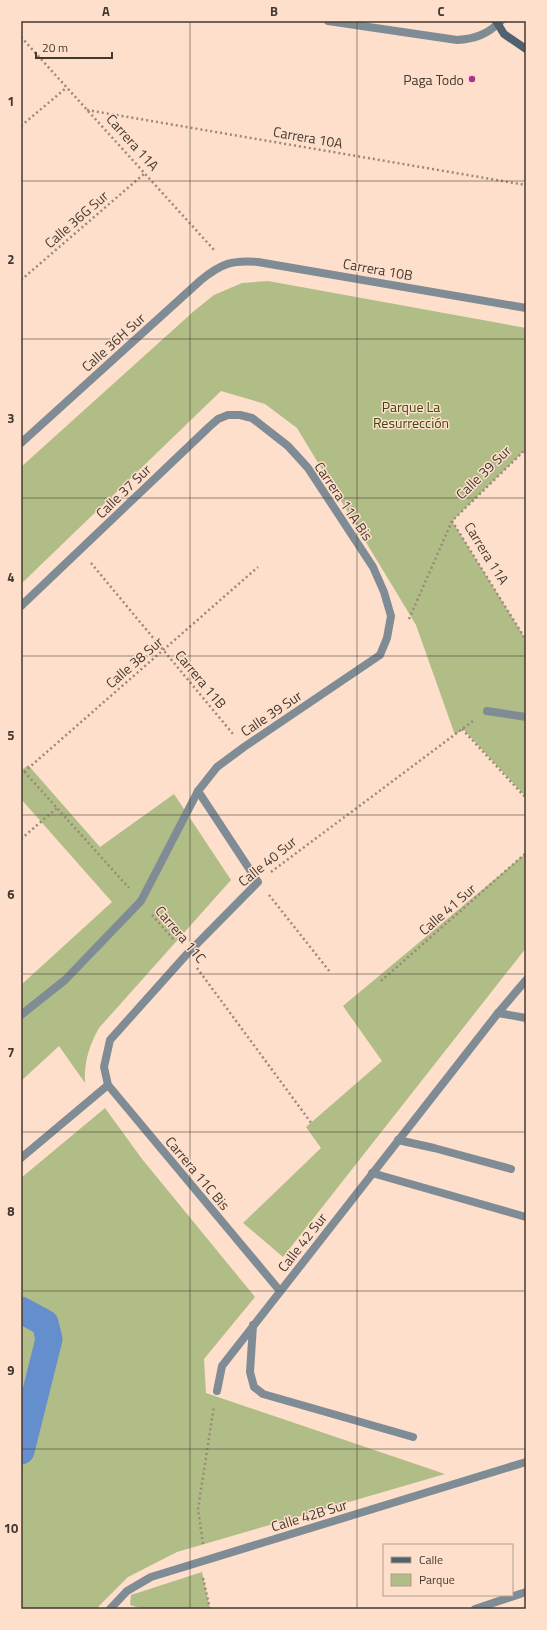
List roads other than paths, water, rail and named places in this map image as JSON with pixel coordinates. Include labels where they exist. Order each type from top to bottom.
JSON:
[{"type":"main road","points":[[498,22],[504,34],[526,49]]},
{"type":"street","points":[[328,21],[456,40],[482,36],[498,22]]},
{"type":"street","name":"Carrera 10B","points":[[226,264],[243,261],[258,262],[526,308]]},
{"type":"street","name":"Calle 36H Sur","points":[[21,443],[201,280],[214,269],[226,264]]},
{"type":"street","name":"Calle 37 Sur","points":[[21,606],[218,419],[228,415],[240,415],[252,418]]},
{"type":"street","name":"Carrera 11A Bis","points":[[252,418],[288,446],[308,468],[373,566],[384,592],[391,616]]},
{"type":"street","name":"Calle 39 Sur","points":[[21,1015],[66,980],[140,901],[198,791],[217,767],[380,655],[388,638],[391,616]]},
{"type":"street","points":[[487,711],[526,717]]},
{"type":"street","name":"Calle 40 Sur","points":[[104,1067],[110,1040],[187,954],[258,882],[198,791]]},
{"type":"street","name":"Calle 42 Sur","points":[[217,1391],[222,1366],[498,1013],[526,980]]},
{"type":"street","points":[[498,1013],[526,1018]]},
{"type":"street","name":"Carrera 11C Bis","points":[[104,1067],[108,1085],[280,1291]]},
{"type":"street","points":[[21,1158],[108,1085]]},
{"type":"street","points":[[398,1140],[511,1168]]},
{"type":"street","points":[[372,1173],[526,1217]]},
{"type":"street","points":[[254,1325],[250,1372],[254,1387],[262,1394],[413,1437]]},
{"type":"street","name":"Calle 42B Sur","points":[[110,1609],[127,1591],[151,1577],[526,1462]]},
{"type":"street","points":[[476,1609],[526,1592]]},
{"type":"waterway","points":[[21,1310],[45,1323],[49,1339],[21,1451]]},
{"type":"place","name":"Paga Todo","points":[[472,79]]},
{"type":"park label","name":"Parque La Resurrección","points":[[411,414]]}]
